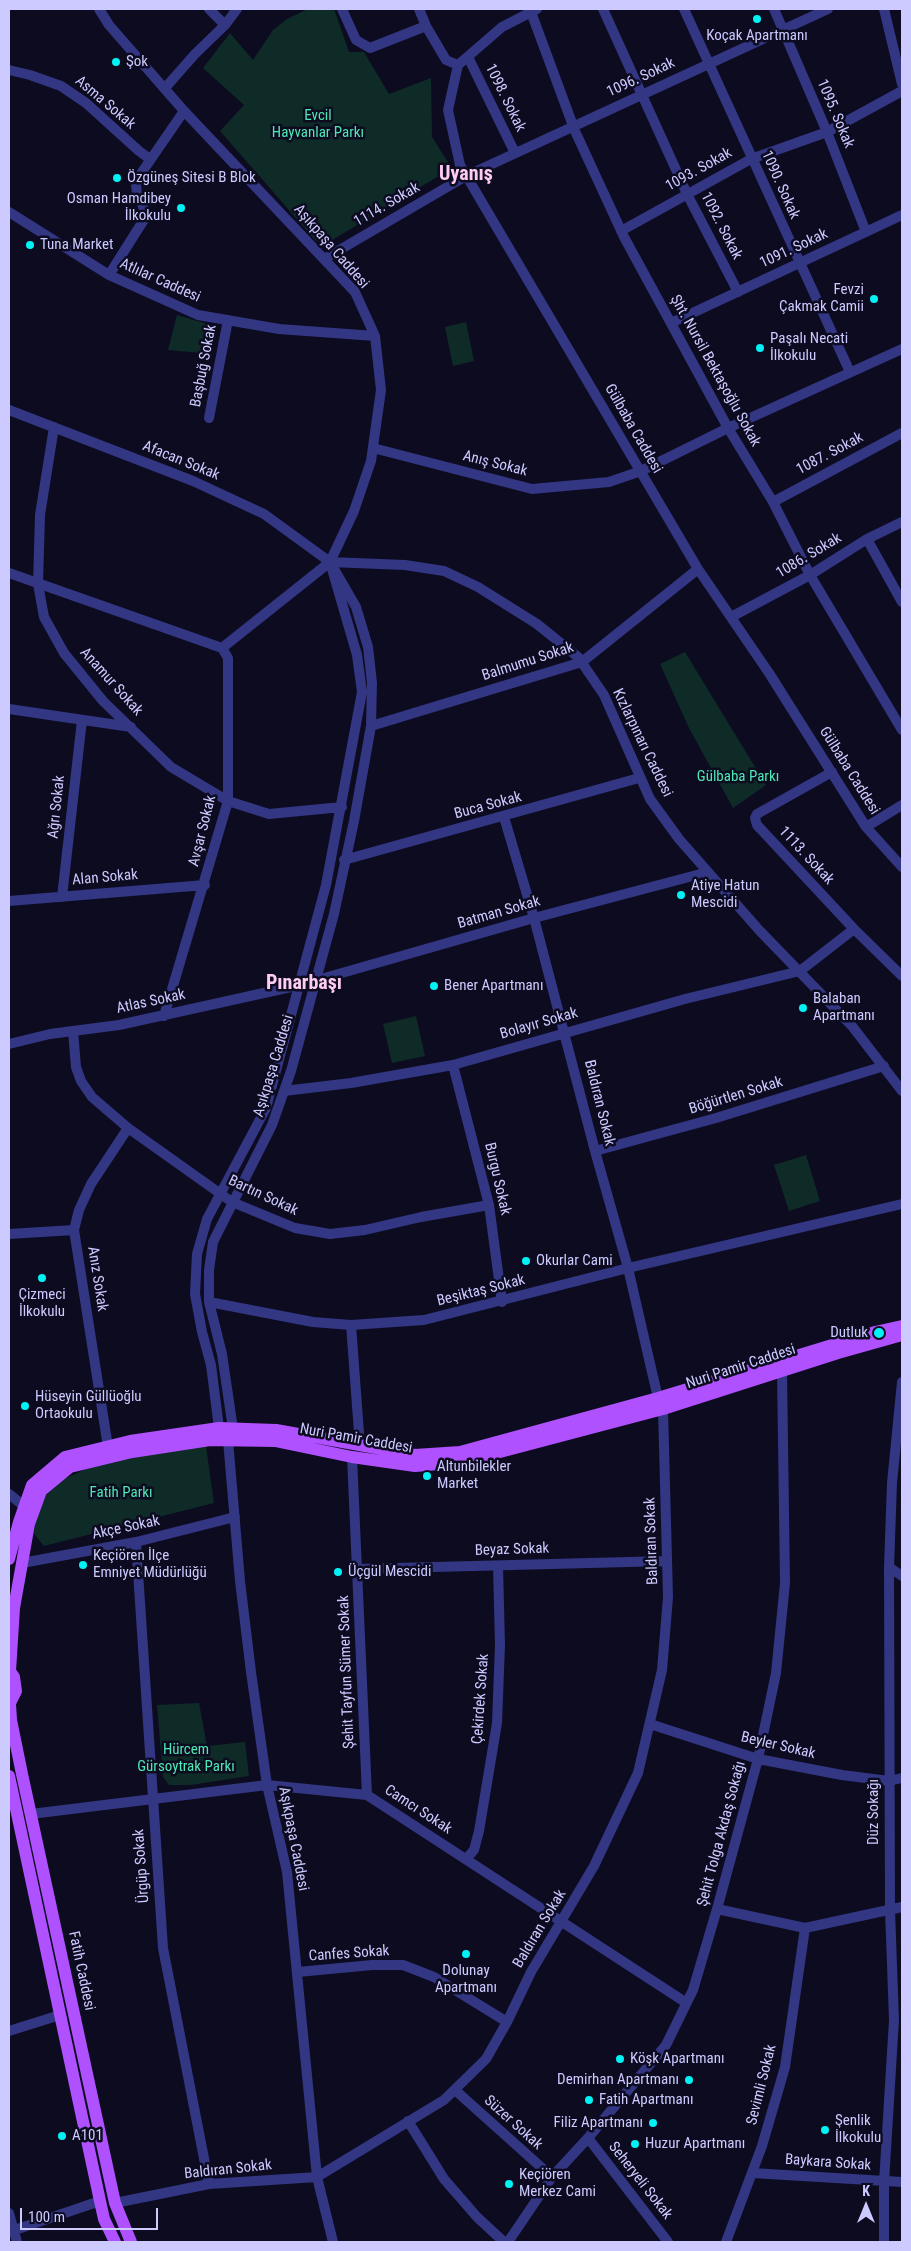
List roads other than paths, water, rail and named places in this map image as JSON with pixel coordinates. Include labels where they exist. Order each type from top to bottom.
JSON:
[{"type":"main road","name":"Nuri Pamir Caddesi","points":[[9,1560],[32,1484],[65,1458],[130,1442],[219,1428],[231,1434],[352,1457],[415,1466],[462,1462],[661,1403],[875,1332],[902,1326]]},
{"type":"main road","name":"Nuri Pamir Caddesi","points":[[9,1704],[16,1691],[14,1677],[9,1671],[14,1608],[29,1524],[41,1491],[70,1468],[132,1452],[210,1440],[231,1434],[276,1430],[416,1456],[460,1452],[661,1403],[782,1371],[902,1335]]},
{"type":"main road","name":"Fatih Caddesi","points":[[9,1704],[114,2203],[131,2242]]},
{"type":"main road","name":"Fatih Caddesi","points":[[9,1776],[104,2219],[116,2242]]},
{"type":"street","name":"Aşıkpaşa Caddesi","points":[[99,9],[109,25],[184,111],[355,292],[375,336],[381,390],[371,461],[354,511],[330,562],[357,654],[362,692],[326,885],[266,1108],[207,1219],[197,1254],[195,1294],[210,1365],[219,1428]]},
{"type":"street","points":[[209,9],[225,25]]},
{"type":"street","points":[[165,88],[195,54],[225,25],[237,9]]},
{"type":"street","points":[[342,9],[356,40],[370,48],[426,26]]},
{"type":"street","points":[[419,9],[426,26],[446,60],[458,65],[502,27],[534,10]]},
{"type":"street","name":"1092. Sokak","points":[[603,9],[687,194],[738,292]]},
{"type":"street","name":"1090. Sokak","points":[[684,9],[850,372]]},
{"type":"street","name":"1095. Sokak","points":[[774,9],[827,132],[866,232]]},
{"type":"street","name":"1096. Sokak","points":[[466,176],[828,9]]},
{"type":"street","points":[[884,9],[902,84]]},
{"type":"street","name":"Şht. Nursil Bektaşoğlu Sokak","points":[[534,10],[574,126],[621,231],[728,428],[772,502],[810,575],[902,730]]},
{"type":"street","name":"1098. Sokak","points":[[468,57],[515,153]]},
{"type":"street","name":"Gülbaba Caddesi","points":[[458,65],[448,110],[460,164],[466,176],[698,569],[770,672],[866,827],[902,866]]},
{"type":"street","name":"Asma Sokak","points":[[9,70],[61,86],[86,103],[150,159]]},
{"type":"street","name":"1093. Sokak","points":[[621,231],[752,159],[827,132],[902,91]]},
{"type":"street","points":[[109,275],[145,218],[143,206],[137,195],[136,185],[140,175],[184,111]]},
{"type":"street","name":"1114. Sokak","points":[[324,260],[466,176]]},
{"type":"street","name":"Atlılar Caddesi","points":[[9,212],[109,275],[198,315],[279,329],[375,336]]},
{"type":"street","name":"1091. Sokak","points":[[671,323],[902,215]]},
{"type":"street","name":"Başbuğ Sokak","points":[[209,418],[228,320]]},
{"type":"street","name":"Anış Sokak","points":[[373,448],[532,489],[610,482],[641,471],[728,428],[902,349]]},
{"type":"street","name":"Afacan Sokak","points":[[9,410],[193,481],[264,514],[330,562]]},
{"type":"street","name":"Anamur Sokak","points":[[54,427],[40,515],[38,584],[44,617],[64,653],[103,700],[171,768],[228,801],[269,814],[342,807]]},
{"type":"street","name":"1087. Sokak","points":[[772,502],[902,433]]},
{"type":"street","name":"1086. Sokak","points":[[731,617],[810,575],[867,539],[902,522]]},
{"type":"street","points":[[867,539],[902,602]]},
{"type":"street","name":"Aşıkpaşa Caddesi","points":[[330,562],[356,607],[368,647],[372,684],[371,726],[354,821],[344,860],[334,914],[284,1091],[272,1125],[213,1242],[209,1270],[208,1302],[222,1354],[231,1434],[234,1517],[240,1581],[267,1785],[287,1872],[317,2177],[333,2242]]},
{"type":"street","points":[[9,573],[222,648],[330,562]]},
{"type":"street","name":"Kızlarpınarı Caddesi","points":[[330,562],[405,565],[444,571],[478,587],[537,624],[582,662],[604,695],[639,778],[650,799],[679,839],[759,930],[852,1026],[902,1091]]},
{"type":"street","name":"Balmumu Sokak","points":[[371,726],[582,662],[698,569]]},
{"type":"street","name":"Avşar Sokak","points":[[164,1016],[228,801],[228,658],[222,648]]},
{"type":"street","points":[[9,709],[131,727]]},
{"type":"street","name":"Ağrı Sokak","points":[[62,897],[82,720]]},
{"type":"street","name":"1113. Sokak","points":[[832,772],[757,814],[755,818],[757,826],[854,929],[902,976]]},
{"type":"street","name":"Buca Sokak","points":[[344,860],[639,778]]},
{"type":"street","points":[[866,827],[902,805]]},
{"type":"street","name":"Baldıran Sokak","points":[[114,2203],[209,2184],[317,2177],[444,2100],[486,2059],[507,2022],[531,1972],[563,1922],[594,1866],[638,1773],[662,1670],[668,1597],[661,1403],[628,1268],[595,1151],[566,1032],[504,817]]},
{"type":"street","name":"Batman Sokak","points":[[300,985],[534,918],[708,872]]},
{"type":"street","name":"Alan Sokak","points":[[9,900],[204,885]]},
{"type":"street","points":[[800,971],[854,929]]},
{"type":"street","name":"Bolayır Sokak","points":[[284,1091],[351,1083],[453,1065],[685,999],[800,971]]},
{"type":"street","name":"Atlas Sokak","points":[[9,1044],[50,1034],[119,1025],[164,1016],[300,985]]},
{"type":"street","name":"Bartın Sokak","points":[[73,1031],[76,1067],[81,1081],[92,1097],[128,1128],[232,1202],[294,1228],[330,1234],[365,1230],[421,1216],[489,1205]]},
{"type":"street","name":"Burgu Sokak","points":[[453,1065],[489,1205],[502,1302]]},
{"type":"street","name":"Böğürtlen Sokak","points":[[595,1151],[716,1118],[884,1066]]},
{"type":"street","name":"Anız Sokak","points":[[108,1447],[74,1230],[79,1210],[91,1184],[128,1128]]},
{"type":"street","name":"Beşiktaş Sokak","points":[[208,1302],[313,1322],[351,1325],[424,1320],[502,1302],[628,1268],[902,1204]]},
{"type":"street","points":[[9,1234],[74,1230]]},
{"type":"street","points":[[351,1325],[360,1446]]},
{"type":"street","name":"Şehit Tolga Akdaş Sokağı","points":[[506,2242],[552,2177],[588,2138],[666,2045],[685,2002],[693,1990],[758,1759],[776,1673],[785,1583],[782,1371]]},
{"type":"street","name":"Düz Sokağı","points":[[884,2242],[884,2182],[894,2020],[890,1910],[889,1567],[892,1483],[899,1430],[902,1382]]},
{"type":"street","name":"Şehit Tayfun Sümer Sokak","points":[[352,1457],[367,1796]]},
{"type":"street","points":[[9,1494],[24,1506]]},
{"type":"street","name":"Akçe Sokak","points":[[22,1563],[136,1542],[234,1517]]},
{"type":"street","name":"Ürgüp Sokak","points":[[136,1542],[163,1948],[209,2184]]},
{"type":"street","name":"Beyaz Sokak","points":[[357,1569],[667,1561]]},
{"type":"street","name":"Çekirdek Sokak","points":[[466,1859],[474,1850],[480,1831],[497,1723],[500,1645],[498,1566]]},
{"type":"street","points":[[889,1567],[902,1576]]},
{"type":"street","name":"Beyler Sokak","points":[[650,1724],[758,1759],[842,1775],[889,1781],[902,1778]]},
{"type":"street","name":"Camcı Sokak","points":[[31,1814],[267,1785],[367,1796],[685,2002]]},
{"type":"street","points":[[717,1909],[805,1928],[902,1907]]},
{"type":"street","name":"Sevimli Sokak","points":[[726,2242],[762,2146],[785,2067],[805,1928]]},
{"type":"street","name":"Canfes Sokak","points":[[298,1972],[372,1965],[403,1965],[434,1977],[507,2022]]},
{"type":"street","points":[[9,2031],[60,2015]]},
{"type":"street","name":"Süzer Sokak","points":[[455,2090],[552,2177]]},
{"type":"street","points":[[408,2121],[444,2179],[477,2216],[506,2242]]},
{"type":"street","name":"Seheryeli Sokak","points":[[588,2138],[668,2242]]},
{"type":"street","name":"Baykara Sokak","points":[[752,2173],[902,2182]]},
{"type":"street","points":[[11,2232],[100,2201]]},
{"type":"street","points":[[9,2213],[11,2232],[18,2242]]},
{"type":"place","name":"Koçak Apartmanı","points":[[757,19]]},
{"type":"place","name":"Şok","points":[[116,62]]},
{"type":"place","name":"Özgüneş Sitesi B Blok","points":[[117,178]]},
{"type":"place","name":"Osman Hamdibey İlkokulu","points":[[181,208]]},
{"type":"place","name":"Tuna Market","points":[[30,245]]},
{"type":"place","name":"Fevzi Çakmak Camii","points":[[874,299]]},
{"type":"place","name":"Paşalı Necati İlkokulu","points":[[760,348]]},
{"type":"place","name":"Atiye Hatun Mescidi","points":[[681,895]]},
{"type":"place","name":"Bener Apartmanı","points":[[434,986]]},
{"type":"place","name":"Balaban Apartmanı","points":[[803,1008]]},
{"type":"place","name":"Okurlar Cami","points":[[526,1261]]},
{"type":"place","name":"Çizmeci İlkokulu","points":[[42,1278]]},
{"type":"place","name":"Dutluk","points":[[879,1333]]},
{"type":"place","name":"Hüseyin Güllüoğlu Ortaokulu","points":[[25,1406]]},
{"type":"place","name":"Altunbilekler Market","points":[[427,1476]]},
{"type":"place","name":"Keçiören İlçe Emniyet Müdürlüğü","points":[[83,1565]]},
{"type":"place","name":"Üçgül Mescidi","points":[[338,1572]]},
{"type":"place","name":"Dolunay Apartmanı","points":[[466,1954]]},
{"type":"place","name":"Köşk Apartmanı","points":[[620,2059]]},
{"type":"place","name":"Demirhan Apartmanı","points":[[689,2080]]},
{"type":"place","name":"Fatih Apartmanı","points":[[589,2100]]},
{"type":"place","name":"Filiz Apartmanı","points":[[653,2123]]},
{"type":"place","name":"Şenlik İlkokulu","points":[[825,2130]]},
{"type":"place","name":"A101","points":[[62,2136]]},
{"type":"place","name":"Huzur Apartmanı","points":[[635,2144]]},
{"type":"place","name":"Keçiören Merkez Cami","points":[[509,2184]]},
{"type":"district","name":"Uyanış","points":[[466,175]]},
{"type":"district","name":"Pınarbaşı","points":[[304,984]]},
{"type":"park label","name":"Evcil Hayvanlar Parkı","points":[[318,124]]},
{"type":"park label","name":"Gülbaba Parkı","points":[[738,777]]},
{"type":"park label","name":"Fatih Parkı","points":[[121,1493]]},
{"type":"park label","name":"Hürcem Gürsoytrak Parkı","points":[[186,1758]]}]
